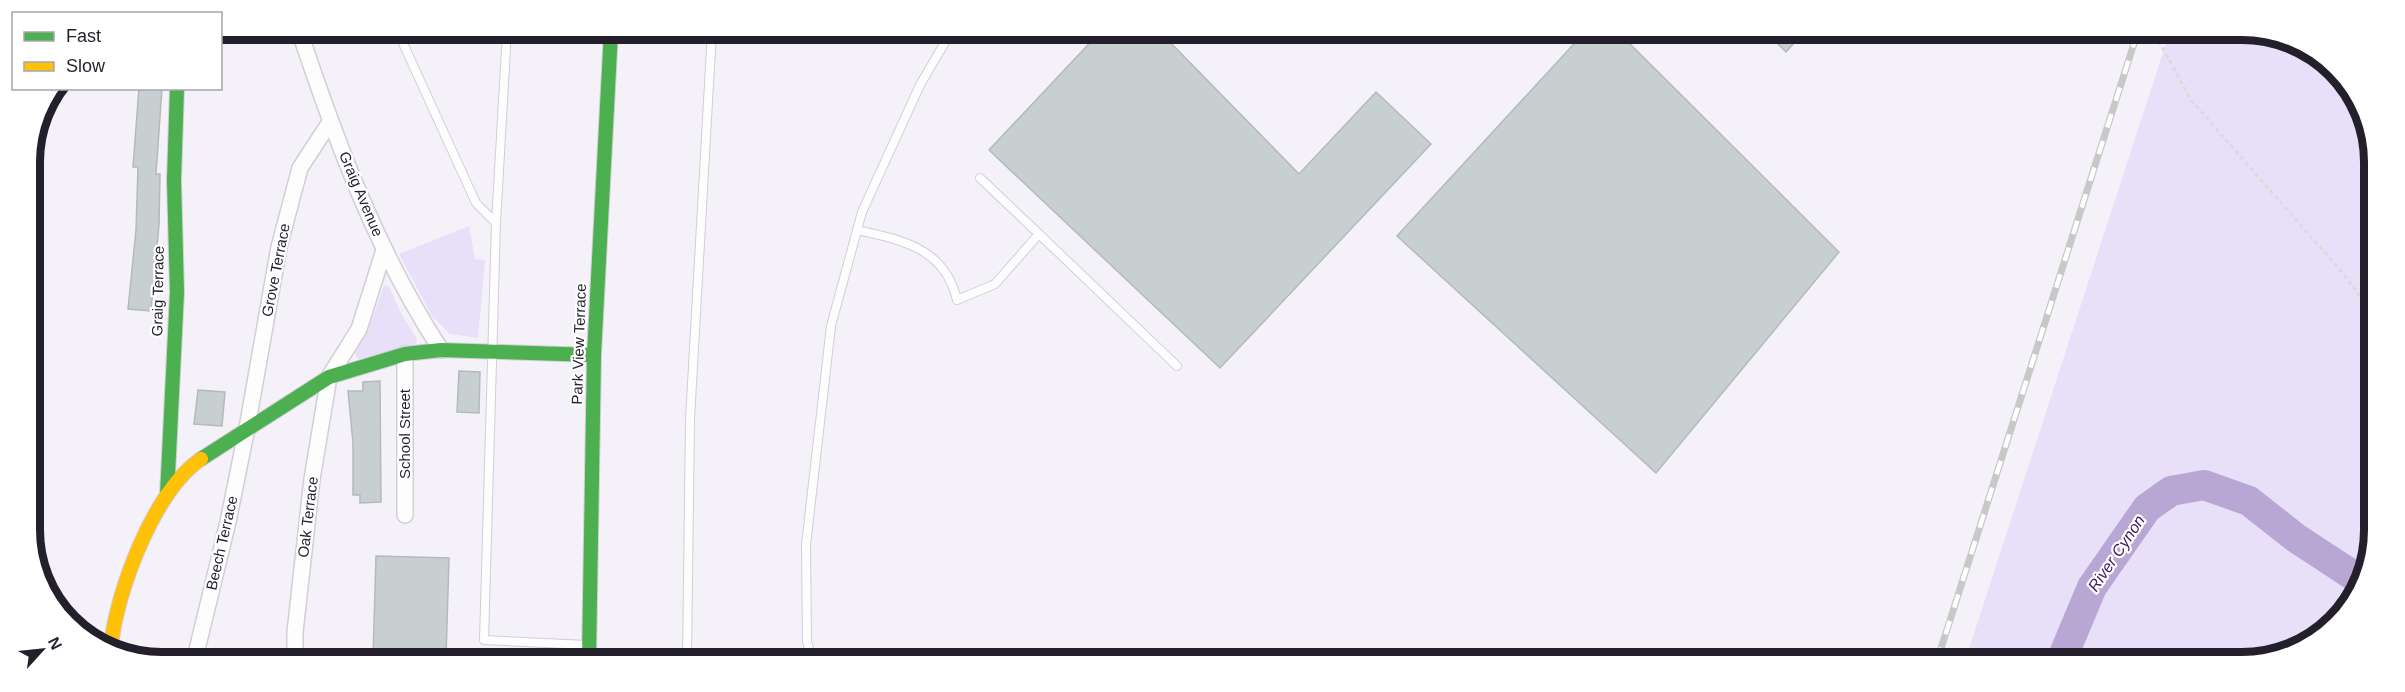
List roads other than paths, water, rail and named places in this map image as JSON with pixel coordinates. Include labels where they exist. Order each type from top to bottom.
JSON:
[{"type":"street","name":"Graig Avenue","points":[[302,40],[330,122],[384,250],[412,305],[441,350]]},
{"type":"street","name":"Park View Terrace","points":[[589,652],[594,356],[611,40]]},
{"type":"street","name":"Graig Terrace","points":[[167,495],[177,292],[174,180],[177,90]]},
{"type":"street","name":"Grove Terrace","points":[[247,428],[279,247],[300,168],[330,122]]},
{"type":"street","points":[[329,377],[359,329],[384,250]]},
{"type":"street","points":[[112,640],[113,625],[132,567],[145,534],[167,495],[191,466],[329,377],[405,354],[441,350],[594,356]]},
{"type":"street","name":"School Street","points":[[405,354],[405,515]]},
{"type":"street","name":"Oak Terrace","points":[[294,652],[312,479],[329,377]]},
{"type":"street","name":"Beech Terrace","points":[[197,652],[228,522],[247,428]]},
{"type":"lane","points":[[402,40],[468,185],[477,202],[496,223]]},
{"type":"lane","points":[[506,40],[496,223],[484,640],[587,652]]},
{"type":"lane","points":[[687,652],[690,419],[711,40]]},
{"type":"lane","points":[[810,652],[807,642],[806,545],[831,326],[862,212],[920,85],[946,40]]},
{"type":"lane","points":[[980,178],[1177,366]]},
{"type":"lane","points":[[857,230],[901,240],[933,256],[955,288],[957,300],[995,284],[1039,234]]},
{"type":"waterway","name":"River Cynon","points":[[2065,651],[2092,587],[2147,508],[2171,491],[2204,485],[2249,501],[2296,538],[2355,577]]},
{"type":"railway","points":[[1940,651],[2135,40]]}]
